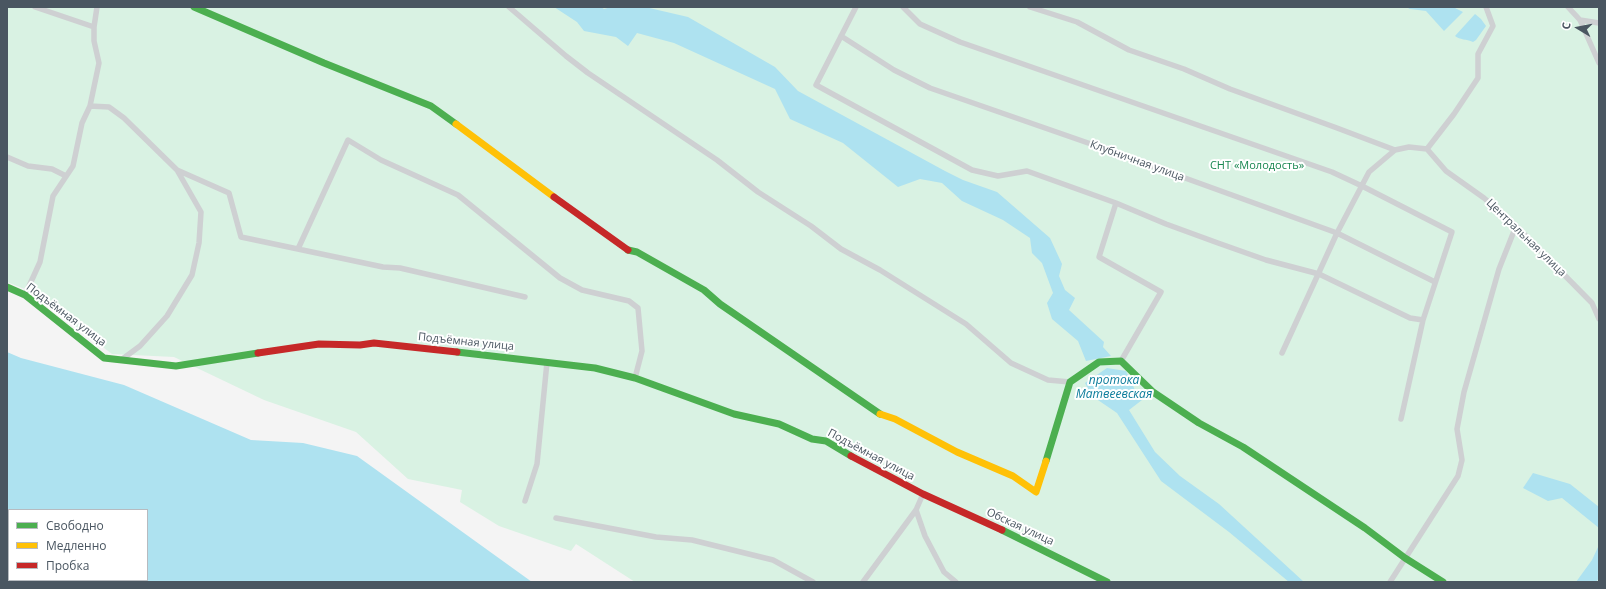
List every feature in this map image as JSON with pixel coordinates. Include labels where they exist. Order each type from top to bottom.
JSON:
[{"type":"street","points":[[36,7],[94,27]]},
{"type":"street","points":[[25,295],[40,262],[53,196],[73,166],[82,123],[90,106],[99,63],[94,41],[94,27],[98,7]]},
{"type":"street","points":[[194,7],[324,63],[431,106],[625,250],[637,252],[704,290],[720,304],[882,416],[895,419],[957,452],[1013,476],[1036,492],[1070,382],[1099,362],[1121,361],[1153,392],[1198,423],[1242,447],[1365,528],[1405,558],[1443,582]]},
{"type":"street","points":[[509,7],[588,73],[717,160],[758,192],[810,226],[841,249],[880,270],[966,324],[1011,363],[1048,380],[1070,382]]},
{"type":"street","points":[[856,7],[816,85],[972,170],[998,176],[1027,171],[1116,203],[1225,246],[1266,260],[1319,274],[1410,318],[1423,320]]},
{"type":"street","points":[[903,7],[920,24],[960,42],[1332,172],[1452,232],[1423,320],[1401,419]]},
{"type":"street","points":[[1030,7],[1077,22],[1129,50],[1184,69],[1230,89],[1395,150]]},
{"type":"street","points":[[1282,353],[1338,233],[1370,172],[1395,150],[1409,147],[1426,149],[1454,114],[1478,78],[1478,54],[1493,26],[1486,7]]},
{"type":"street","points":[[1568,7],[1580,20],[1599,63]]},
{"type":"street","points":[[1580,20],[1599,23]]},
{"type":"street","name":"Клубничная улица","points":[[841,36],[894,70],[930,88],[1338,233],[1435,282]]},
{"type":"street","points":[[90,106],[109,107],[124,118],[177,170],[201,212],[199,244],[192,275],[167,316],[140,346],[121,360]]},
{"type":"street","points":[[298,249],[348,140],[381,160],[458,195],[560,278],[582,290],[629,301],[638,308],[642,351],[635,378]]},
{"type":"street","name":"Центральная улица","points":[[1426,149],[1446,171],[1484,198],[1516,226],[1592,303],[1599,319]]},
{"type":"street","points":[[7,157],[28,166],[52,169],[66,176]]},
{"type":"street","points":[[177,170],[230,193],[241,237],[383,267],[400,268],[525,297]]},
{"type":"street","points":[[1116,203],[1099,256],[1161,292],[1121,361]]},
{"type":"street","points":[[1390,582],[1458,476],[1462,460],[1457,429],[1464,392],[1497,276],[1516,226]]},
{"type":"street","name":"Подъёмная улица","points":[[7,287],[25,295],[104,358],[176,366],[319,344],[360,345],[374,343],[595,368],[635,378],[734,414],[779,424],[812,439],[826,441],[868,466],[923,494]]},
{"type":"street","points":[[525,501],[537,464],[547,362]]},
{"type":"street","points":[[863,582],[916,510],[923,494]]},
{"type":"street","name":"Обская улица","points":[[923,494],[1025,540],[1107,582]]},
{"type":"street","points":[[916,510],[925,536],[944,572],[956,582]]},
{"type":"street","points":[[556,518],[656,537],[692,540],[772,560],[813,582]]},
{"type":"green space","name":"СНТ «Молодость»","points":[[7,7],[1599,7],[1599,582],[635,582],[576,544],[571,551],[499,526],[460,502],[462,490],[408,479],[356,432],[264,400],[174,357],[112,354],[27,290],[7,282]]},
{"type":"water","points":[[554,7],[601,7],[604,9],[611,7],[645,7],[688,17],[775,67],[798,91],[945,171],[963,180],[997,192],[1050,238],[1062,264],[1059,276],[1065,290],[1075,298],[1069,310],[1104,342],[1103,347],[1111,356],[1086,361],[1078,341],[1052,319],[1047,303],[1053,293],[1042,263],[1032,253],[1030,238],[1003,220],[962,201],[942,183],[920,179],[898,187],[843,143],[790,119],[775,89],[674,43],[637,33],[628,46],[616,37],[584,31],[577,22]]},
{"type":"water","points":[[1406,7],[1453,7],[1463,12],[1444,31],[1426,11]]},
{"type":"water","points":[[1475,14],[1486,26],[1476,40],[1473,42],[1455,36]]},
{"type":"water","points":[[7,352],[21,358],[124,385],[251,440],[303,443],[357,456],[532,582],[7,582]]},
{"type":"water","name":"протока Матвеевская","points":[[1107,368],[1126,371],[1135,390],[1143,394],[1142,400],[1129,410],[1155,452],[1180,476],[1219,504],[1304,582],[1289,582],[1229,532],[1161,481],[1117,413],[1092,396],[1085,383]]},
{"type":"water","points":[[1533,473],[1570,484],[1599,507],[1599,528],[1562,498],[1548,501],[1523,488]]},
{"type":"water","points":[[1599,545],[1599,578],[1596,582],[1576,582],[1592,560]]},
{"type":"traffic: fast","points":[[194,7],[324,63],[431,106],[456,124]]},
{"type":"traffic: fast","points":[[628,250],[637,252],[704,290],[720,304],[880,414]]},
{"type":"traffic: fast","points":[[7,287],[25,295],[104,358],[176,366],[258,353]]},
{"type":"traffic: fast","points":[[457,352],[595,368],[635,378],[734,414],[779,424],[812,439],[826,441],[851,456]]},
{"type":"traffic: fast","points":[[1046,461],[1070,382],[1099,362],[1121,361],[1153,392],[1199,423],[1243,447],[1365,528],[1405,558],[1443,582]]},
{"type":"traffic: fast","points":[[1002,530],[1107,582]]},
{"type":"traffic: slow","points":[[456,124],[554,197]]},
{"type":"traffic: slow","points":[[880,414],[895,419],[957,452],[1013,476],[1036,492],[1046,461]]},
{"type":"traffic: jam","points":[[554,197],[628,250]]},
{"type":"traffic: jam","points":[[258,353],[319,344],[360,345],[374,343],[457,352]]},
{"type":"traffic: jam","points":[[851,456],[923,494],[1002,530]]}]
